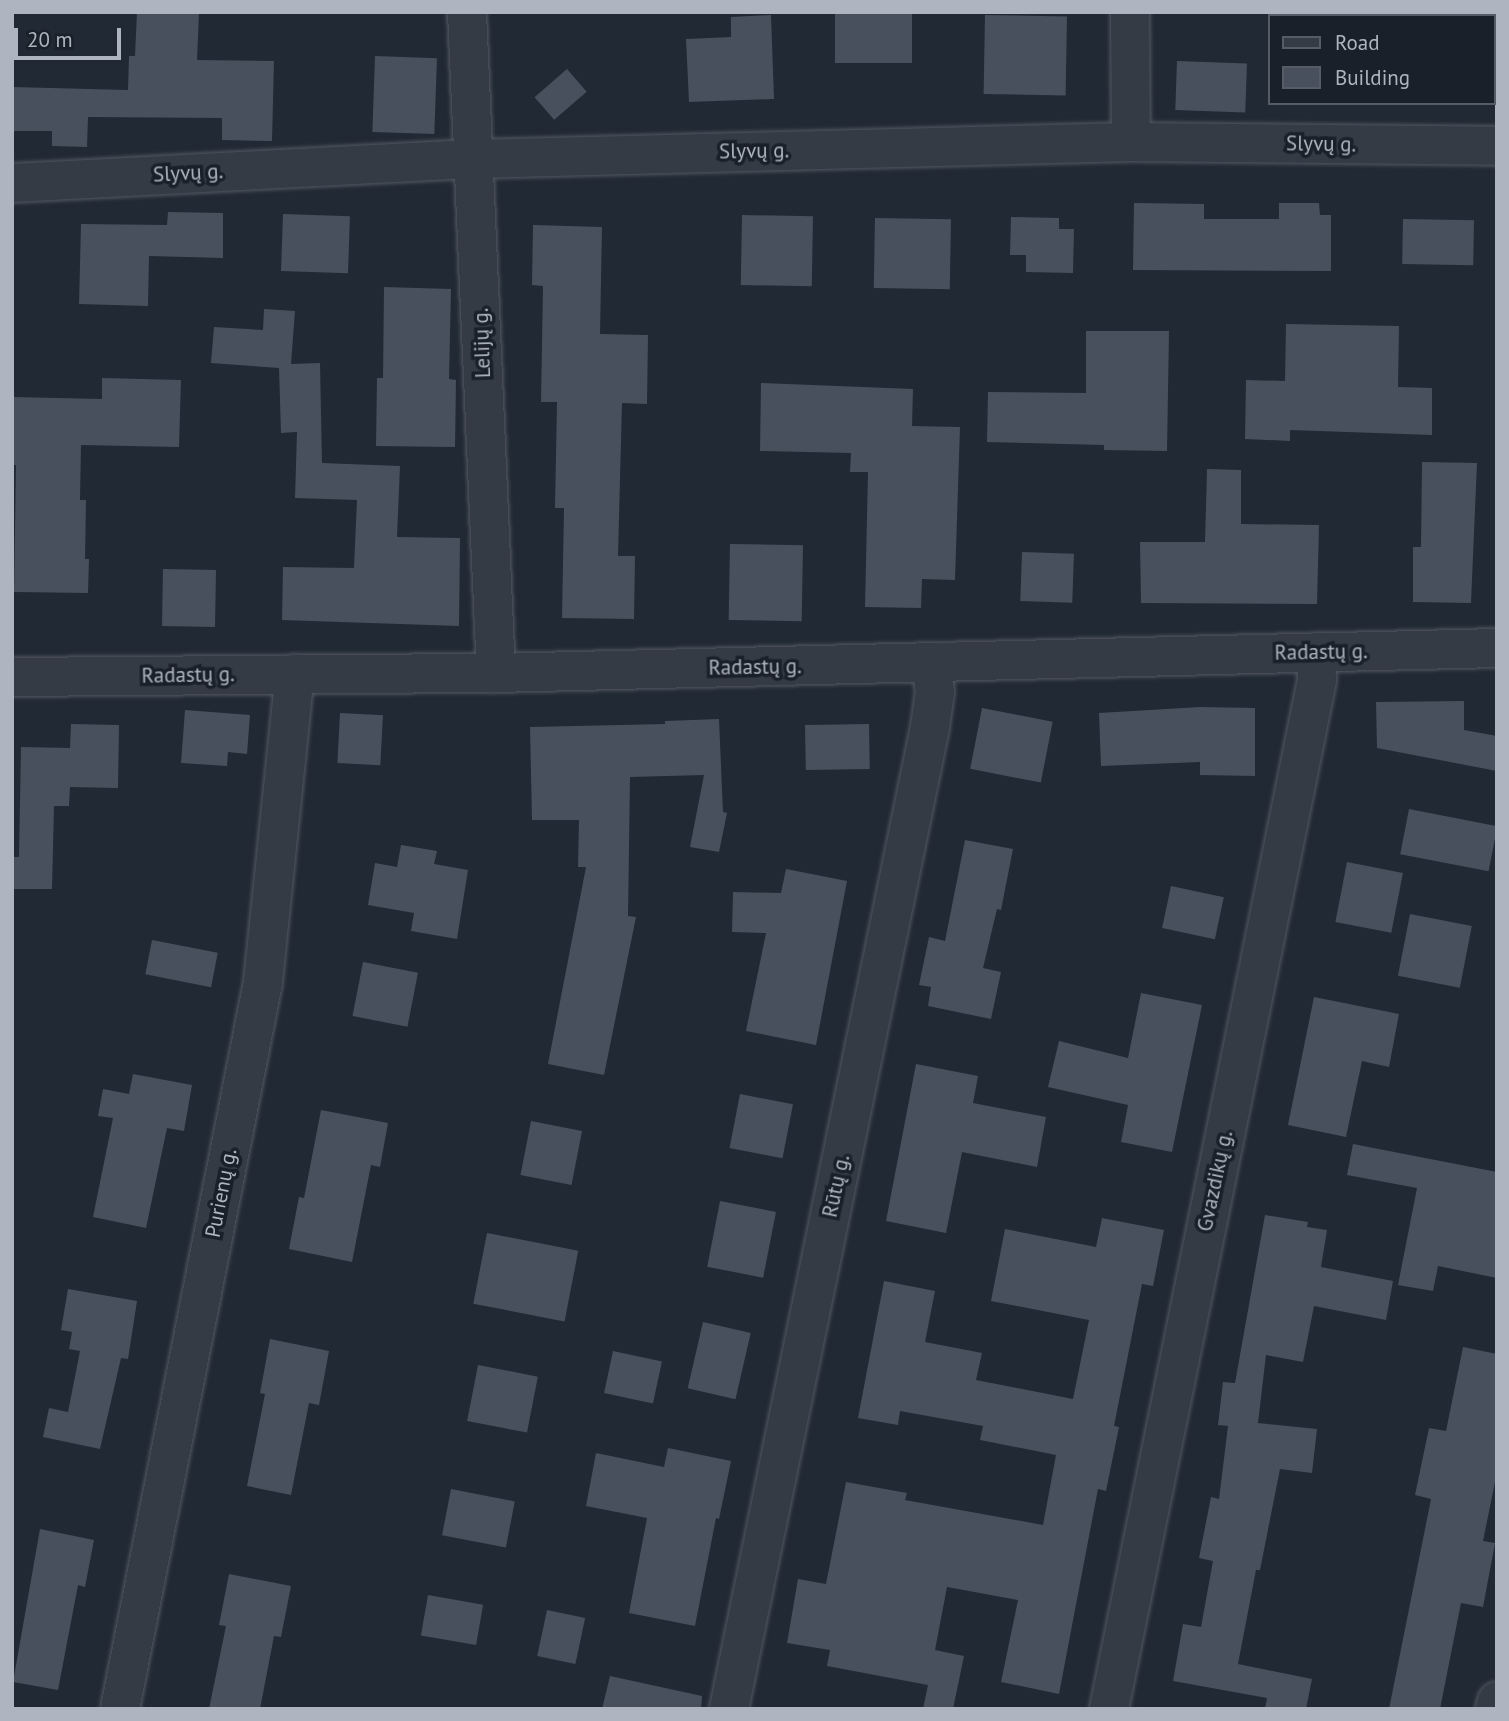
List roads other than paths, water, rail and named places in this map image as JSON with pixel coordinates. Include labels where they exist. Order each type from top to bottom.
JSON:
[{"type":"street","name":"Lelijų g.","points":[[467,12],[496,673]]},
{"type":"street","points":[[1130,12],[1131,142]]},
{"type":"street","name":"Slyvų g.","points":[[12,183],[474,159],[1131,142],[1497,146]]},
{"type":"street","name":"Radastų g.","points":[[12,677],[496,673],[1497,648]]},
{"type":"street","name":"Gvazdikų g.","points":[[1109,1709],[1317,680],[1316,652]]},
{"type":"street","name":"Rūtų g.","points":[[729,1709],[930,727],[934,692],[931,663]]},
{"type":"street","name":"Purienų g.","points":[[120,1709],[262,982],[296,674]]},
{"type":"street","points":[[1495,1709],[1497,1701]]}]
